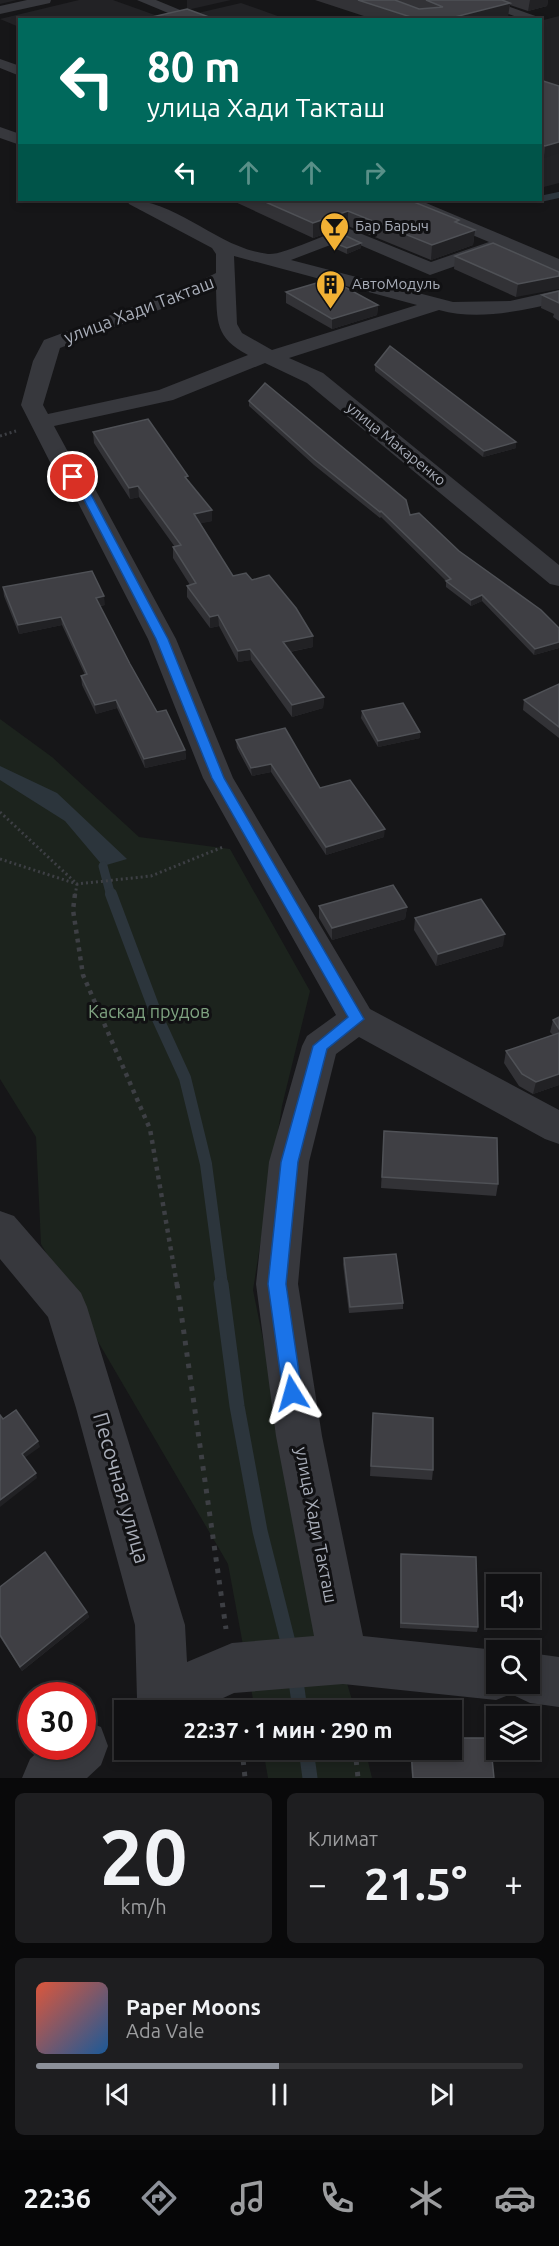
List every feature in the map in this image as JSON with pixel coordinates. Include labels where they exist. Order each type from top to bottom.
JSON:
[{"type":"street","points":[[0,10],[45,0]]},
{"type":"street","points":[[143,0],[178,12]]},
{"type":"street","points":[[477,0],[528,18]]},
{"type":"street","points":[[534,18],[551,13]]},
{"type":"street","points":[[0,63],[18,71]]},
{"type":"street","points":[[136,201],[222,260],[271,261],[453,308],[510,306],[559,296]]},
{"type":"street","points":[[407,201],[559,266]]},
{"type":"street","points":[[271,261],[346,233],[430,268],[505,243]]},
{"type":"street","name":"улица Макаренко","points":[[222,260],[227,324],[234,337],[315,378],[559,578]]},
{"type":"street","name":"улица Хади Такташ","points":[[222,260],[201,288],[51,344],[32,405],[64,466],[82,487],[162,639],[218,778],[357,1019],[320,1046],[290,1162],[277,1284],[299,1436],[343,1659]]},
{"type":"street","points":[[372,287],[423,265]]},
{"type":"street","points":[[41,423],[165,395],[268,356],[439,304]]},
{"type":"street","points":[[357,1019],[559,1128]]},
{"type":"street","name":"Песочная улица","points":[[0,1229],[66,1307],[98,1408],[160,1625],[163,1699],[232,1668]]},
{"type":"street","points":[[232,1668],[343,1659],[486,1673]]},
{"type":"street","points":[[540,1679],[559,1682]]},
{"type":"street","points":[[49,1778],[68,1760]]},
{"type":"path","points":[[0,812],[76,885]]},
{"type":"path","points":[[0,859],[76,885],[151,876],[251,836]]},
{"type":"path","points":[[76,885],[73,910],[83,975],[104,1028],[150,1129],[169,1227],[232,1668]]},
{"type":"path","points":[[244,1760],[246,1778]]},
{"type":"path","points":[[356,1760],[358,1778]]},
{"type":"shaded area","points":[[79,0],[113,0],[163,18],[18,18],[18,27],[0,19]]},
{"type":"shaded area","points":[[241,3],[283,18],[177,18]]},
{"type":"shaded area","points":[[559,16],[559,183],[542,187],[542,20]]},
{"type":"shaded area","points":[[0,766],[57,793],[127,859],[103,866],[65,821],[0,780]]},
{"type":"green space","name":"Каскад прудов","points":[[0,719],[52,757],[139,837],[230,849],[310,991],[282,1106],[253,1290],[302,1533],[352,1700],[253,1700],[228,1564],[41,1244],[36,1137],[0,1079]]},
{"type":"green space","points":[[265,1760],[368,1760],[372,1778],[268,1778]]},
{"type":"building","points":[[358,0],[395,0],[419,9],[443,7],[426,0],[502,0],[510,3],[451,18],[414,18]]},
{"type":"building","points":[[187,9],[212,18],[148,18]]},
{"type":"building","points":[[542,81],[559,86],[559,142],[542,145]]},
{"type":"building","points":[[263,201],[412,201],[459,220],[455,222],[475,230],[432,245],[348,211],[313,223]]},
{"type":"building","points":[[346,236],[361,243],[347,248],[332,242]]},
{"type":"building","points":[[493,243],[559,272],[559,276],[518,284],[455,256]]},
{"type":"building","points":[[330,279],[378,305],[332,319],[286,292]]},
{"type":"building","points":[[559,291],[559,303],[542,295]]},
{"type":"building","points":[[390,346],[516,442],[484,451],[375,365]]},
{"type":"building","points":[[265,383],[406,500],[410,515],[419,513],[459,551],[541,610],[559,628],[559,642],[535,649],[482,595],[471,600],[446,581],[451,579],[381,511],[314,459],[249,401]]},
{"type":"building","points":[[148,419],[188,476],[185,477],[212,510],[194,514],[233,576],[246,573],[252,580],[269,575],[296,608],[313,636],[283,642],[324,697],[292,705],[250,649],[238,651],[218,615],[210,617],[187,586],[196,583],[173,547],[181,545],[138,486],[129,488],[93,432]]},
{"type":"building","points":[[92,571],[104,596],[96,598],[130,664],[157,712],[166,710],[185,750],[144,759],[116,700],[95,705],[81,676],[87,674],[61,617],[18,625],[3,587]]},
{"type":"building","points":[[559,684],[559,727],[524,700]]},
{"type":"building","points":[[403,703],[420,732],[378,741],[362,711]]},
{"type":"building","points":[[285,728],[320,788],[350,780],[385,829],[326,847],[271,764],[251,768],[236,740]]},
{"type":"building","points":[[393,885],[407,907],[332,928],[319,906]]},
{"type":"building","points":[[481,899],[505,934],[438,954],[415,918]]},
{"type":"building","points":[[559,1017],[559,1029],[553,1020]]},
{"type":"building","points":[[559,1033],[559,1074],[536,1082],[522,1074],[506,1051]]},
{"type":"building","points":[[384,1131],[497,1138],[498,1184],[382,1177]]},
{"type":"building","points":[[396,1254],[403,1303],[350,1307],[344,1258]]},
{"type":"building","points":[[16,1410],[38,1441],[22,1454],[36,1473],[0,1500],[0,1415],[3,1419]]},
{"type":"building","points":[[373,1413],[433,1418],[433,1470],[371,1466]]},
{"type":"building","points":[[45,1552],[87,1612],[20,1667],[0,1635],[0,1587]]},
{"type":"building","points":[[401,1554],[476,1557],[478,1627],[401,1623]]},
{"type":"building","points":[[462,1738],[486,1738],[486,1760],[492,1760],[494,1778],[413,1778],[412,1760],[462,1760]]},
{"type":"waterway","points":[[542,199],[559,195]]},
{"type":"waterway","points":[[103,866],[111,896]]},
{"type":"waterway","points":[[111,894],[158,1019],[185,1078],[206,1164],[222,1285]]},
{"type":"waterway","points":[[221,1284],[237,1406],[260,1531],[290,1650]]},
{"type":"waterway","points":[[295,1674],[299,1700]]},
{"type":"waterway","points":[[308,1760],[310,1778]]},
{"type":"place","name":"Бар Барыч","points":[[334,252]]},
{"type":"place","name":"АвтоМодуль","points":[[331,310]]},
{"type":"route","points":[[73,477],[82,487],[162,639],[218,778],[357,1019],[320,1046],[290,1162],[277,1284],[292,1393]]}]
